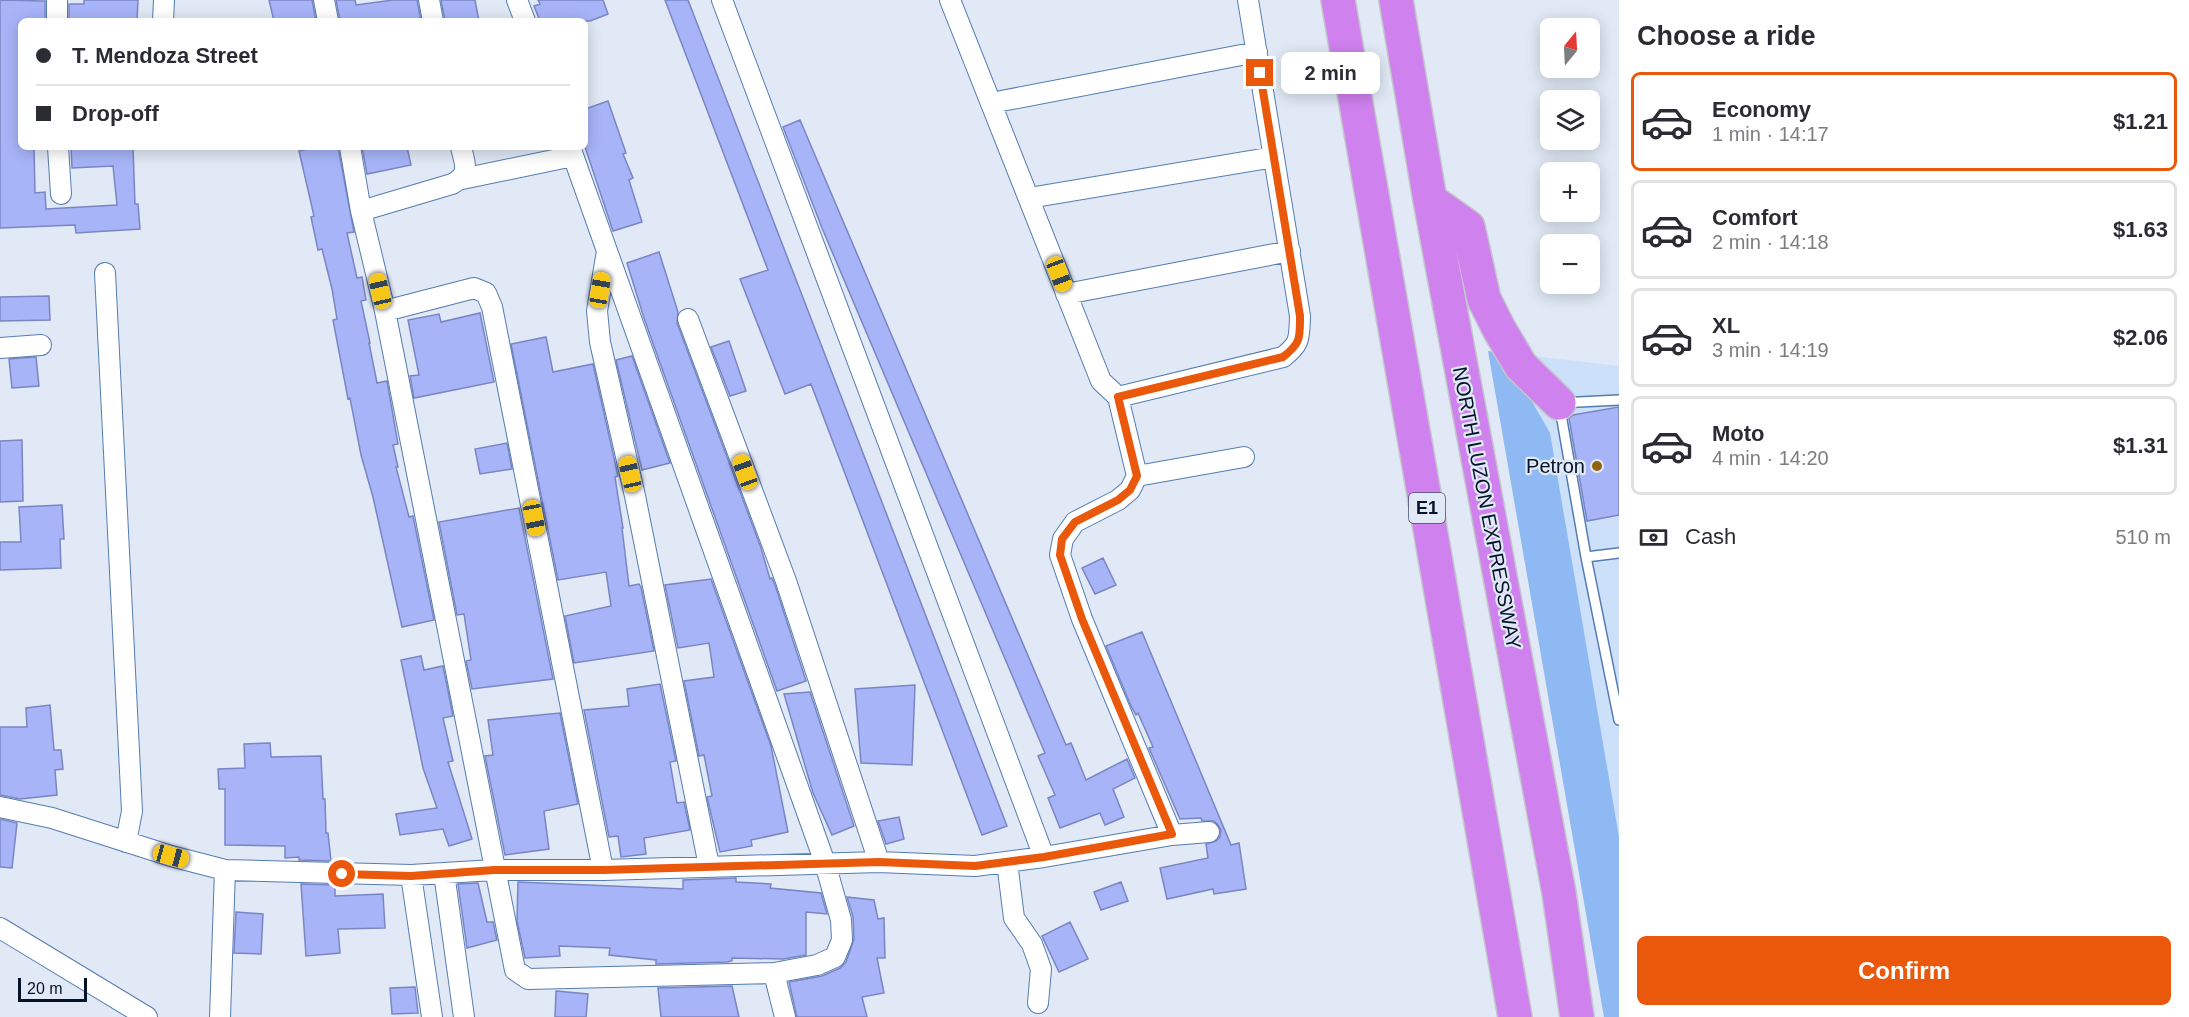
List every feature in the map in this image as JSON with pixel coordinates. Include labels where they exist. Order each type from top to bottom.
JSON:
[{"type":"highway","name":"E1","points":[[1338,0],[1515,1017]]},
{"type":"highway","name":"NORTH LUZON EXPRESSWAY","points":[[1396,0],[1430,200],[1557,881],[1577,1017]]},
{"type":"highway","points":[[1430,200],[1468,227],[1484,299],[1499,330],[1521,366],[1559,403]]},
{"type":"street","points":[[57,0],[57,18]]},
{"type":"street","points":[[163,18],[164,0]]},
{"type":"street","points":[[324,0],[327,18]]},
{"type":"street","points":[[429,0],[432,18]]},
{"type":"street","points":[[517,0],[524,18]]},
{"type":"street","points":[[722,0],[1044,857]]},
{"type":"street","points":[[952,0],[1101,381],[1118,397],[1137,476],[1130,490],[1118,500],[1075,522],[1062,539],[1060,555],[1082,619],[1172,834]]},
{"type":"street","points":[[1118,397],[1283,357],[1296,347],[1300,333],[1300,316],[1248,0]]},
{"type":"street","points":[[991,102],[1257,52]]},
{"type":"street","points":[[58,150],[61,194]]},
{"type":"street","points":[[351,150],[361,211],[385,311],[515,970],[528,979],[774,973],[817,965],[835,957],[842,940],[841,920],[825,863],[572,151],[462,179],[361,211]]},
{"type":"street","points":[[461,150],[466,171],[462,179]]},
{"type":"street","points":[[1029,198],[1274,157]]},
{"type":"street","points":[[607,249],[597,311],[600,342],[635,496],[709,866]]},
{"type":"street","points":[[1066,294],[1290,251]]},
{"type":"street","points":[[105,273],[132,811],[126,842]]},
{"type":"street","points":[[385,311],[474,288],[486,293],[492,307],[603,870]]},
{"type":"street","points":[[688,319],[786,581],[879,862]]},
{"type":"street","points":[[0,348],[41,345]]},
{"type":"street","points":[[1137,476],[1244,457]]},
{"type":"street","points":[[0,807],[52,818],[225,870],[411,876],[494,870],[603,870],[879,862],[975,866],[1044,857],[1172,834],[1209,832]]},
{"type":"street","points":[[1007,862],[1014,918],[1032,944],[1041,969],[1038,1003]]},
{"type":"street","points":[[220,1017],[225,870]]},
{"type":"street","points":[[444,873],[464,1017]]},
{"type":"street","points":[[411,876],[432,1017]]},
{"type":"street","points":[[0,928],[147,1017]]},
{"type":"street","points":[[774,973],[785,1017]]},
{"type":"lane","points":[[1619,400],[1559,403],[1586,557],[1619,720]]},
{"type":"lane","points":[[1586,557],[1619,553]]},
{"type":"lane","points":[[1609,670],[1619,668]]},
{"type":"shaded area","points":[[1488,351],[1619,366],[1619,1017]]},
{"type":"shaded area","points":[[1488,351],[1504,353],[1550,433],[1619,837],[1619,1017],[1604,1017]]},
{"type":"building","points":[[0,0],[45,1],[45,18],[18,18],[18,150],[34,150],[35,193],[45,192],[46,209],[117,205],[113,166],[72,168],[71,150],[133,150],[135,204],[138,204],[140,229],[76,233],[75,225],[0,228]]},
{"type":"building","points":[[84,0],[138,0],[137,18],[69,18],[69,4],[84,4]]},
{"type":"building","points":[[269,0],[312,0],[315,18],[273,18]]},
{"type":"building","points":[[336,0],[355,0],[356,5],[393,0],[417,0],[420,18],[339,18]]},
{"type":"building","points":[[441,0],[475,0],[478,18],[444,18]]},
{"type":"building","points":[[538,0],[603,0],[608,14],[590,21],[588,18],[539,18],[534,6],[540,4]]},
{"type":"building","points":[[665,0],[688,0],[1007,826],[982,835],[811,384],[785,394],[740,279],[768,270]]},
{"type":"building","points":[[608,101],[626,153],[623,154],[633,178],[629,180],[642,222],[613,231],[586,150],[588,150],[588,108]]},
{"type":"building","points":[[800,120],[1066,745],[1071,743],[1086,780],[1127,759],[1135,778],[1113,789],[1124,817],[1105,825],[1100,813],[1060,828],[1048,798],[1055,795],[1038,756],[1045,753],[822,228],[783,127]]},
{"type":"building","points":[[339,150],[354,232],[347,233],[357,278],[362,277],[366,300],[361,301],[377,383],[387,381],[398,444],[393,445],[398,467],[396,467],[409,517],[413,516],[434,620],[402,627],[373,497],[361,455],[350,398],[348,399],[333,320],[337,319],[332,289],[322,249],[318,250],[311,217],[314,216],[299,151]]},
{"type":"building","points":[[363,150],[408,150],[411,165],[367,174]]},
{"type":"building","points":[[659,252],[678,312],[677,323],[761,548],[770,579],[772,578],[775,585],[806,681],[777,691],[644,318],[627,263]]},
{"type":"building","points":[[49,296],[50,320],[0,321],[0,297]]},
{"type":"building","points":[[480,313],[494,382],[414,398],[410,376],[419,375],[408,320],[439,314],[441,322]]},
{"type":"building","points":[[546,337],[553,372],[593,364],[618,476],[615,477],[629,586],[639,584],[641,587],[654,651],[574,663],[565,616],[611,606],[606,572],[558,580],[511,344]]},
{"type":"building","points":[[729,341],[746,391],[730,396],[711,347]]},
{"type":"building","points":[[632,356],[670,463],[642,470],[616,360]]},
{"type":"building","points":[[36,357],[39,386],[12,388],[9,359]]},
{"type":"building","name":"Petron","points":[[1619,407],[1619,515],[1587,521],[1569,418],[1573,415]]},
{"type":"building","points":[[22,440],[23,501],[0,502],[0,441]]},
{"type":"building","points":[[507,443],[512,469],[480,474],[475,449]]},
{"type":"building","points":[[62,505],[64,539],[60,539],[61,568],[0,570],[0,542],[21,542],[19,507]]},
{"type":"building","points":[[519,508],[553,679],[472,689],[466,661],[471,660],[464,614],[457,615],[439,522]]},
{"type":"building","points":[[1103,558],[1116,585],[1095,594],[1082,568]]},
{"type":"building","points":[[711,579],[771,746],[788,832],[751,840],[752,846],[720,852],[707,797],[712,796],[704,755],[699,756],[684,681],[714,677],[709,643],[678,648],[665,585]]},
{"type":"building","points":[[1142,632],[1231,845],[1239,843],[1246,889],[1214,894],[1213,889],[1167,899],[1160,868],[1208,858],[1206,844],[1216,841],[1220,837],[1221,830],[1214,821],[1202,821],[1201,818],[1180,819],[1149,748],[1153,747],[1138,713],[1136,715],[1131,706],[1106,646]]},
{"type":"building","points":[[421,656],[424,670],[443,666],[453,716],[443,718],[453,761],[448,762],[472,839],[449,846],[443,829],[400,835],[396,814],[437,808],[423,768],[401,660]]},
{"type":"building","points":[[660,684],[676,761],[670,762],[677,803],[684,802],[690,830],[644,838],[646,854],[621,857],[618,836],[609,837],[584,710],[629,706],[627,689]]},
{"type":"building","points":[[915,685],[912,765],[861,763],[855,689]]},
{"type":"building","points":[[810,692],[854,826],[832,835],[813,793],[784,694]]},
{"type":"building","points":[[50,705],[54,750],[61,750],[63,769],[55,770],[57,795],[20,799],[0,795],[0,727],[27,727],[26,708]]},
{"type":"building","points":[[560,713],[578,804],[544,811],[549,849],[505,855],[485,756],[493,755],[488,720]]},
{"type":"building","points":[[270,743],[271,757],[321,756],[326,833],[328,833],[331,861],[299,860],[299,857],[285,858],[285,846],[225,845],[225,789],[219,789],[218,769],[245,768],[244,744]]},
{"type":"building","points":[[899,817],[904,839],[886,844],[878,821]]},
{"type":"building","points":[[0,819],[17,823],[12,868],[0,867]]},
{"type":"building","points":[[736,878],[736,882],[771,884],[770,888],[821,893],[827,914],[806,912],[806,955],[783,959],[732,958],[732,961],[727,962],[656,964],[656,960],[609,955],[610,948],[559,946],[560,956],[525,958],[517,921],[518,882],[683,889],[683,880]]},
{"type":"building","points":[[1121,882],[1128,901],[1101,910],[1094,892]]},
{"type":"building","points":[[478,883],[487,922],[493,922],[497,940],[467,948],[458,884]]},
{"type":"building","points":[[301,884],[335,885],[335,896],[383,894],[385,928],[338,929],[340,953],[306,956]]},
{"type":"building","points":[[847,897],[874,900],[878,919],[884,918],[885,958],[877,958],[884,993],[862,997],[867,1017],[797,1017],[789,982],[822,976],[840,968],[846,962],[854,939],[853,917]]},
{"type":"building","points":[[236,912],[263,914],[261,954],[234,953]]},
{"type":"building","points":[[1070,922],[1088,959],[1059,972],[1042,936]]},
{"type":"building","points":[[732,986],[739,1017],[661,1017],[658,988]]},
{"type":"building","points":[[415,987],[418,1013],[392,1014],[390,988]]},
{"type":"building","points":[[556,991],[588,994],[586,1017],[555,1017]]},
{"type":"place","name":"Petron","points":[[1597,466]]},
{"type":"route","points":[[342,874],[411,876],[494,870],[603,870],[879,862],[975,866],[1044,857],[1172,834],[1082,619],[1060,555],[1062,539],[1075,522],[1118,500],[1130,490],[1137,476],[1118,397],[1283,357],[1296,347],[1300,333],[1300,316],[1260,73]]}]
